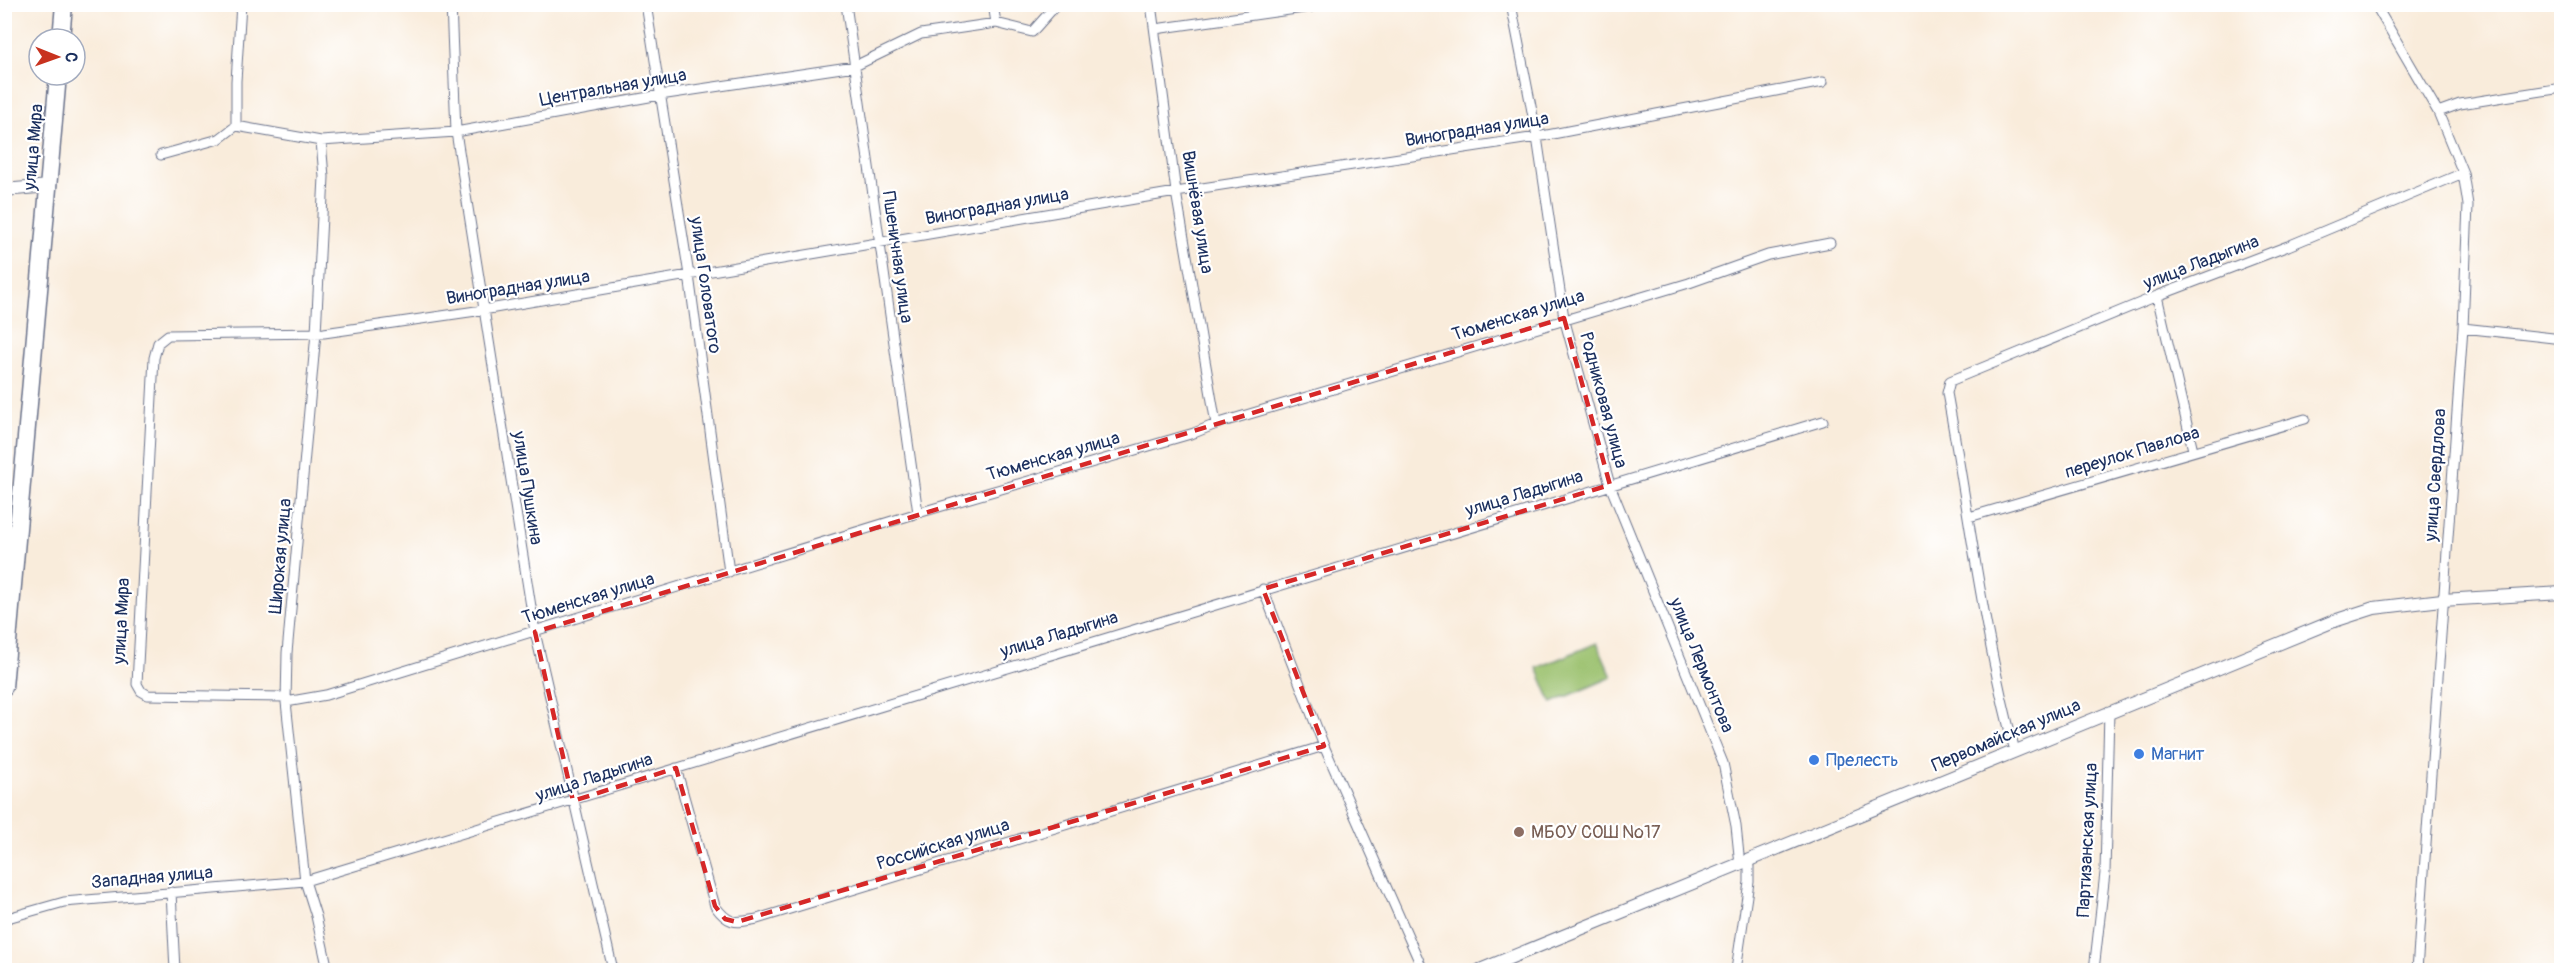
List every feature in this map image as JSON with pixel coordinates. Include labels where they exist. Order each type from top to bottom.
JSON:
[{"type":"highway","points":[[62,27],[64,9]]},
{"type":"highway","name":"улица Мира","points":[[4,687],[57,87]]},
{"type":"street","points":[[162,155],[219,139],[236,126],[236,81],[241,4]]},
{"type":"street","name":"улица Пушкина","points":[[451,4],[456,132],[535,632],[613,970]]},
{"type":"street","name":"улица Головатого","points":[[646,4],[689,275],[729,572]]},
{"type":"street","name":"Пшеничная улица","points":[[846,4],[918,513]]},
{"type":"street","points":[[993,4],[996,23]]},
{"type":"street","name":"Центральная улица","points":[[236,126],[321,141],[456,132],[660,95],[855,66],[921,34],[996,23],[1032,32],[1057,4]]},
{"type":"street","name":"Вишнёвая улица","points":[[1151,4],[1176,192],[1216,424]]},
{"type":"street","points":[[1155,29],[1311,8],[1316,4]]},
{"type":"street","name":"Родниковая улица","points":[[1511,4],[1537,136],[1564,318],[1610,484]]},
{"type":"street","name":"улица Свердлова","points":[[2375,4],[2438,112],[2463,173],[2468,205],[2463,328],[2417,970]]},
{"type":"street","name":"Виноградная улица","points":[[174,334],[316,333],[483,310],[1176,192],[1537,136],[1823,82]]},
{"type":"street","points":[[2438,112],[2460,104],[2562,87]]},
{"type":"street","name":"Широкая улица","points":[[321,141],[324,177],[316,333],[287,653],[286,700],[305,881],[316,916],[328,970]]},
{"type":"street","name":"улица Ладыгина","points":[[1970,518],[1947,393],[1950,381],[2157,296],[2288,246],[2463,173]]},
{"type":"street","points":[[4,190],[49,186]]},
{"type":"street","name":"Тюменская улица","points":[[152,695],[286,700],[326,695],[918,513],[1194,433],[1216,424],[1564,318],[1689,283],[1768,255],[1830,243]]},
{"type":"street","points":[[2157,296],[2193,450]]},
{"type":"street","points":[[2463,328],[2562,339]]},
{"type":"street","name":"улица Мира","points":[[152,695],[141,691],[137,679],[154,358],[158,343],[174,334]]},
{"type":"street","name":"переулок Павлова","points":[[1970,518],[2193,450],[2305,419]]},
{"type":"street","name":"улица Ладыгина","points":[[305,881],[1823,421]]},
{"type":"street","name":"улица Лермонтова","points":[[1610,484],[1723,763],[1749,882],[1736,970]]},
{"type":"street","points":[[1970,518],[1978,581],[2015,751]]},
{"type":"street","points":[[1263,589],[1324,746],[1423,970]]},
{"type":"street","name":"Первомайская улица","points":[[1480,970],[1744,864],[2109,711],[2334,621],[2374,608],[2442,600],[2562,593]]},
{"type":"street","name":"Партизанская улица","points":[[2094,970],[2105,873],[2109,711]]},
{"type":"street","name":"Российская улица","points":[[676,768],[714,906],[725,919],[737,922],[757,919],[1324,746]]},
{"type":"street","name":"Западная улица","points":[[4,919],[64,902],[305,881]]},
{"type":"street","points":[[171,892],[175,970]]},
{"type":"highlighted area","points":[[1564,318],[1610,485],[1263,589],[1324,746],[737,922],[725,919],[715,906],[676,768],[573,801],[535,632]]},
{"type":"green space","points":[[1597,643],[1612,677],[1552,703],[1537,668]]},
{"type":"place","name":"Магнит","points":[[2139,754]]},
{"type":"place","name":"Прелесть","points":[[1814,760]]},
{"type":"place","name":"МБОУ СОШ №17","points":[[1519,832]]}]
